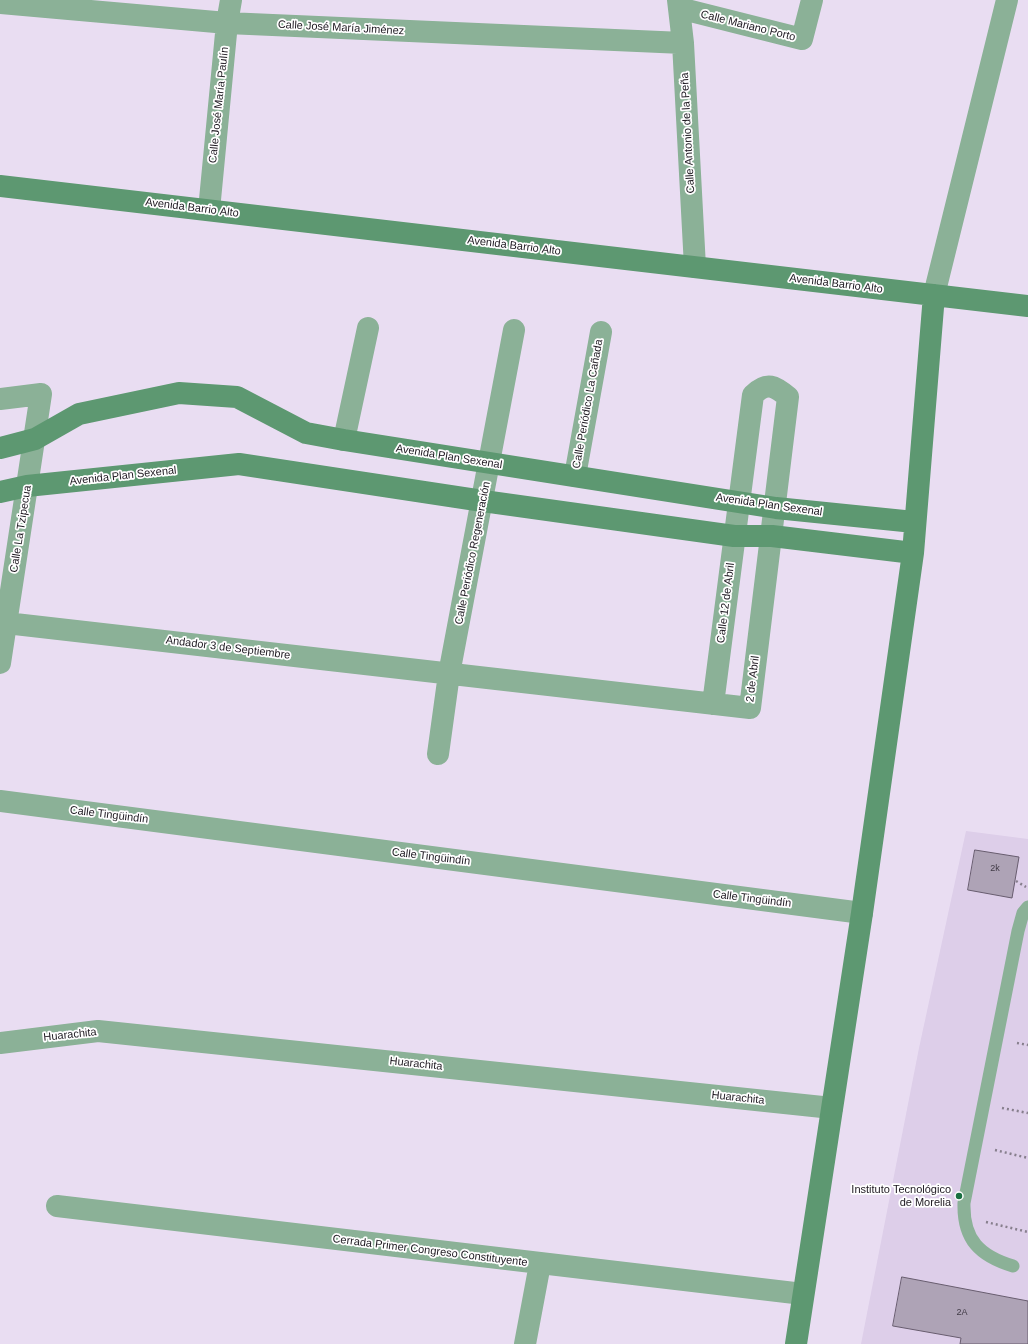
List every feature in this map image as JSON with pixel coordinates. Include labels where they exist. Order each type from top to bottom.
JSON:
[{"type":"street","name":"Calle José María Paulín","points":[[209,210],[227,23],[231,0]]},
{"type":"street","name":"Calle Mariano Porto","points":[[678,4],[802,39],[812,0]]},
{"type":"street","points":[[796,1344],[862,913],[913,553],[914,522],[934,295],[1007,0]]},
{"type":"street","name":"Calle José María Jiménez","points":[[0,3],[227,23],[683,43]]},
{"type":"street","name":"Calle Antonio de la Peña","points":[[678,4],[683,43],[695,267]]},
{"type":"street","name":"Avenida Barrio Alto","points":[[0,186],[1028,306]]},
{"type":"street","points":[[344,440],[368,328]]},
{"type":"street","name":"Calle Periódico Regeneración","points":[[438,754],[450,674],[514,330]]},
{"type":"street","name":"Calle Periódico La Cañada","points":[[575,476],[601,332]]},
{"type":"street","name":"Calle 12 de Abril","points":[[713,704],[753,395],[761,387],[769,386],[777,388],[788,397]]},
{"type":"street","name":"Calle La Tzipecua","points":[[0,398],[42,394],[0,664]]},
{"type":"street","name":"Avenida Plan Sexenal","points":[[0,448],[35,439],[79,414],[179,394],[236,397],[306,432],[344,440],[776,508],[914,522]]},
{"type":"street","name":"2 de Abril","points":[[450,674],[750,708],[776,508],[788,397]]},
{"type":"street","name":"Avenida Plan Sexenal","points":[[0,492],[27,486],[239,464],[483,501],[734,536],[772,536],[913,553]]},
{"type":"street","name":"Andador 3 de Septiembre","points":[[6,623],[450,674]]},
{"type":"street","name":"Calle Tingüindín","points":[[0,801],[862,913]]},
{"type":"street","name":"Huarachita","points":[[0,1043],[98,1031],[832,1108]]},
{"type":"street","name":"Cerrada Primer Congreso Constituyente","points":[[57,1206],[803,1294]]},
{"type":"street","points":[[525,1344],[540,1264]]},
{"type":"lane","points":[[1014,1266],[995,1261],[984,1254],[974,1241],[964,1217],[964,1203],[1018,931],[1023,913],[1028,907]]},
{"type":"path","points":[[1016,880],[1028,888]]},
{"type":"path","points":[[984,1104],[1028,1113]]},
{"type":"path","points":[[975,1146],[1028,1158]]},
{"type":"path","points":[[964,1217],[1028,1232]]},
{"type":"shaded area","name":"Instituto Tecnológico de Morelia","points":[[966,831],[1028,839],[1028,1344],[861,1344],[919,1048]]},
{"type":"building","points":[[975,850],[1019,857],[1012,898],[968,890]]},
{"type":"building","points":[[902,1277],[1028,1301],[1028,1344],[960,1344],[961,1338],[893,1326]]},
{"type":"place","name":"Instituto Tecnológico de Morelia","points":[[959,1196]]}]
